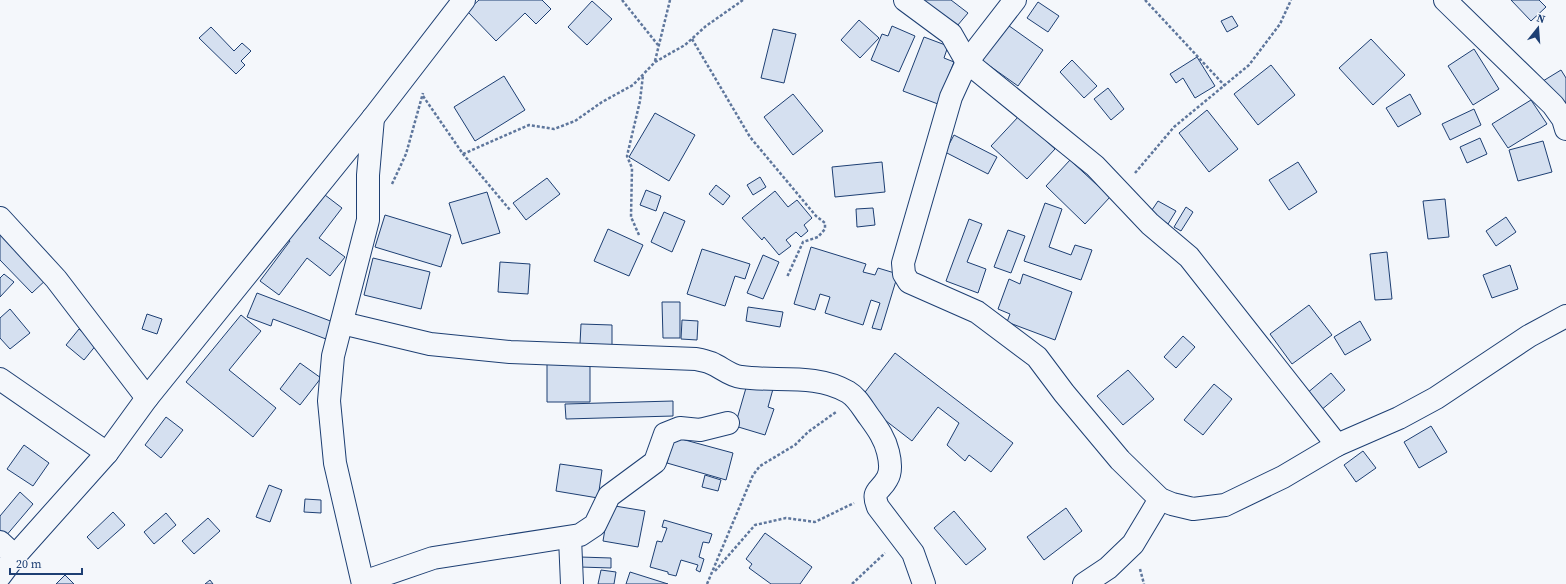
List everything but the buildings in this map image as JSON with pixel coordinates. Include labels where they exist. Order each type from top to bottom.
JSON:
[{"type":"street","points":[[0,576],[7,549],[107,453],[147,398],[373,118],[464,0]]},
{"type":"street","points":[[904,0],[951,34],[967,62],[1095,166],[1150,224],[1189,257],[1337,444]]},
{"type":"street","points":[[1014,0],[967,62],[951,97],[903,263],[904,274],[909,282],[977,312],[1038,357],[1064,393],[1120,460],[1160,498],[1172,504],[1193,509],[1225,505],[1283,478],[1337,444],[1399,418],[1436,398],[1529,336],[1566,316]]},
{"type":"street","points":[[1444,0],[1553,105],[1563,119],[1566,130]]},
{"type":"street","points":[[362,584],[335,463],[330,408],[333,356],[368,220],[368,175],[373,118]]},
{"type":"street","points":[[0,218],[56,279],[147,398]]},
{"type":"street","points":[[342,322],[437,345],[510,352],[696,359],[711,363],[739,377],[801,379],[832,385],[849,392],[856,398],[883,436],[888,451],[890,464],[889,474],[876,493],[875,497],[878,507],[913,553],[924,584]]},
{"type":"street","points":[[0,379],[107,453]]},
{"type":"street","points":[[368,584],[372,579],[433,558],[570,538],[594,527],[608,498],[655,462],[665,434],[680,428],[700,430],[728,423]]},
{"type":"street","points":[[1084,584],[1108,568],[1133,544],[1160,498]]},
{"type":"street","points":[[570,538],[572,584]]},
{"type":"path","points":[[622,0],[659,45]]},
{"type":"path","points":[[654,62],[670,0]]},
{"type":"path","points":[[463,154],[529,126],[554,129],[575,120],[602,102],[633,85],[654,62],[685,45],[706,26],[743,0]]},
{"type":"path","points":[[1145,0],[1225,86]]},
{"type":"path","points":[[1118,191],[1174,127],[1249,65],[1280,24],[1291,0]]},
{"type":"path","points":[[692,39],[750,137],[816,216],[825,223],[825,230],[818,237],[803,242],[787,277]]},
{"type":"path","points":[[638,236],[631,217],[632,168],[627,156],[640,101],[643,74]]},
{"type":"path","points":[[391,187],[406,154],[425,87]]},
{"type":"path","points":[[423,96],[463,154],[510,210]]},
{"type":"path","points":[[707,584],[713,573],[753,475],[760,466],[795,445],[808,432],[856,398]]},
{"type":"path","points":[[713,573],[755,525],[786,518],[815,522],[876,493]]},
{"type":"path","points":[[852,584],[901,537]]}]
